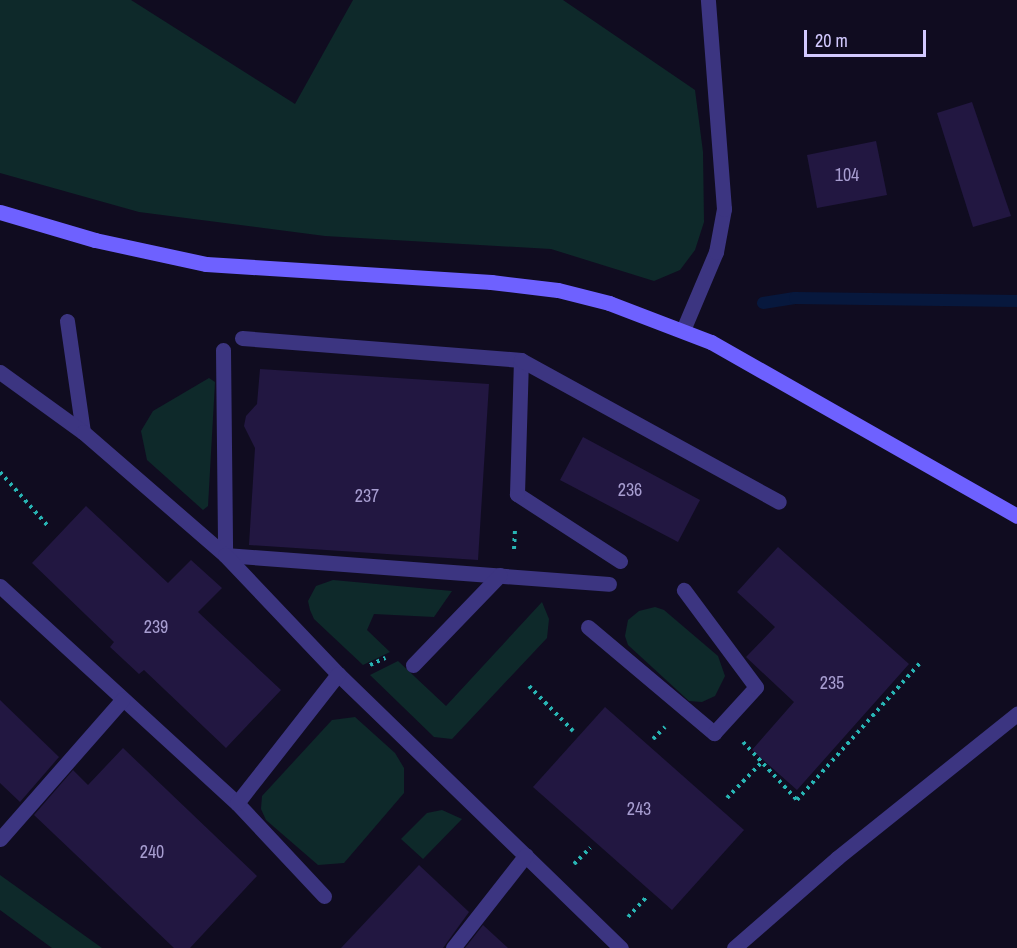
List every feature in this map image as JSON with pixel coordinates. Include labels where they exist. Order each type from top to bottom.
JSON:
[{"type":"street","points":[[683,330],[716,252],[724,209],[708,0]]},
{"type":"street","points":[[0,212],[105,242],[206,264],[491,282],[558,290],[631,309],[683,330],[740,358],[1017,516]]},
{"type":"street","points":[[67,321],[83,432]]},
{"type":"street","points":[[242,338],[521,360],[779,502]]},
{"type":"street","points":[[223,350],[225,555]]},
{"type":"street","points":[[521,360],[517,494],[620,561]]},
{"type":"street","points":[[0,372],[83,432],[225,555],[338,674],[618,947]]},
{"type":"street","points":[[225,555],[609,584]]},
{"type":"street","points":[[413,665],[506,576]]},
{"type":"street","points":[[0,586],[237,803],[324,896]]},
{"type":"street","points":[[588,627],[714,733],[756,687],[684,590]]},
{"type":"street","points":[[237,803],[338,674]]},
{"type":"street","points":[[0,838],[123,699]]},
{"type":"street","points":[[734,948],[837,858],[1017,714]]},
{"type":"street","points":[[453,948],[526,855]]},
{"type":"path","points":[[0,472],[47,525]]},
{"type":"path","points":[[506,576],[517,494]]},
{"type":"path","points":[[724,722],[797,800],[920,663]]},
{"type":"path","points":[[530,686],[573,731]]},
{"type":"path","points":[[727,798],[762,762]]},
{"type":"green space","points":[[0,0],[131,0],[295,104],[353,0],[563,0],[695,90],[703,152],[704,222],[695,250],[680,270],[654,281],[551,249],[325,236],[139,212],[0,173]]},
{"type":"green space","points":[[209,378],[215,382],[208,506],[203,510],[147,460],[141,431],[153,411]]},
{"type":"green space","points":[[333,580],[452,591],[434,617],[374,614],[367,630],[390,652],[363,665],[314,619],[310,610],[308,601],[316,586]]},
{"type":"green space","points":[[542,602],[549,619],[547,638],[452,739],[434,737],[370,675],[398,661],[446,706]]},
{"type":"green space","points":[[655,607],[664,610],[718,656],[725,676],[715,696],[702,702],[689,701],[628,645],[625,636],[628,620],[639,611]]},
{"type":"green space","points":[[355,717],[395,753],[404,768],[404,793],[344,863],[318,865],[266,820],[261,809],[262,796],[332,720]]},
{"type":"green space","points":[[442,810],[462,819],[423,859],[401,839],[427,813]]},
{"type":"green space","points":[[0,875],[102,948],[52,948],[0,910]]},
{"type":"building","points":[[972,102],[1011,216],[973,227],[937,113]]},
{"type":"building","points":[[876,141],[887,195],[817,208],[807,155]]},
{"type":"building","points":[[260,369],[489,384],[478,560],[249,545],[255,448],[244,426],[246,416],[257,404]]},
{"type":"building","points":[[583,437],[700,500],[678,542],[560,480]]},
{"type":"building","points":[[86,506],[168,583],[191,560],[222,588],[198,612],[281,690],[226,748],[144,670],[139,674],[110,647],[114,642],[32,563]]},
{"type":"building","points":[[778,547],[909,664],[797,790],[752,750],[794,702],[746,657],[775,627],[737,592]]},
{"type":"building","points":[[0,700],[59,757],[20,802],[0,783]]},
{"type":"building","points":[[605,707],[744,830],[672,910],[533,787]]},
{"type":"building","points":[[123,748],[257,876],[190,948],[174,948],[34,815],[73,770],[88,785]]},
{"type":"building","points":[[419,865],[469,912],[443,948],[341,948]]},
{"type":"building","points":[[483,925],[508,948],[465,948]]},
{"type":"waterway","points":[[763,303],[795,298],[1017,301]]}]
